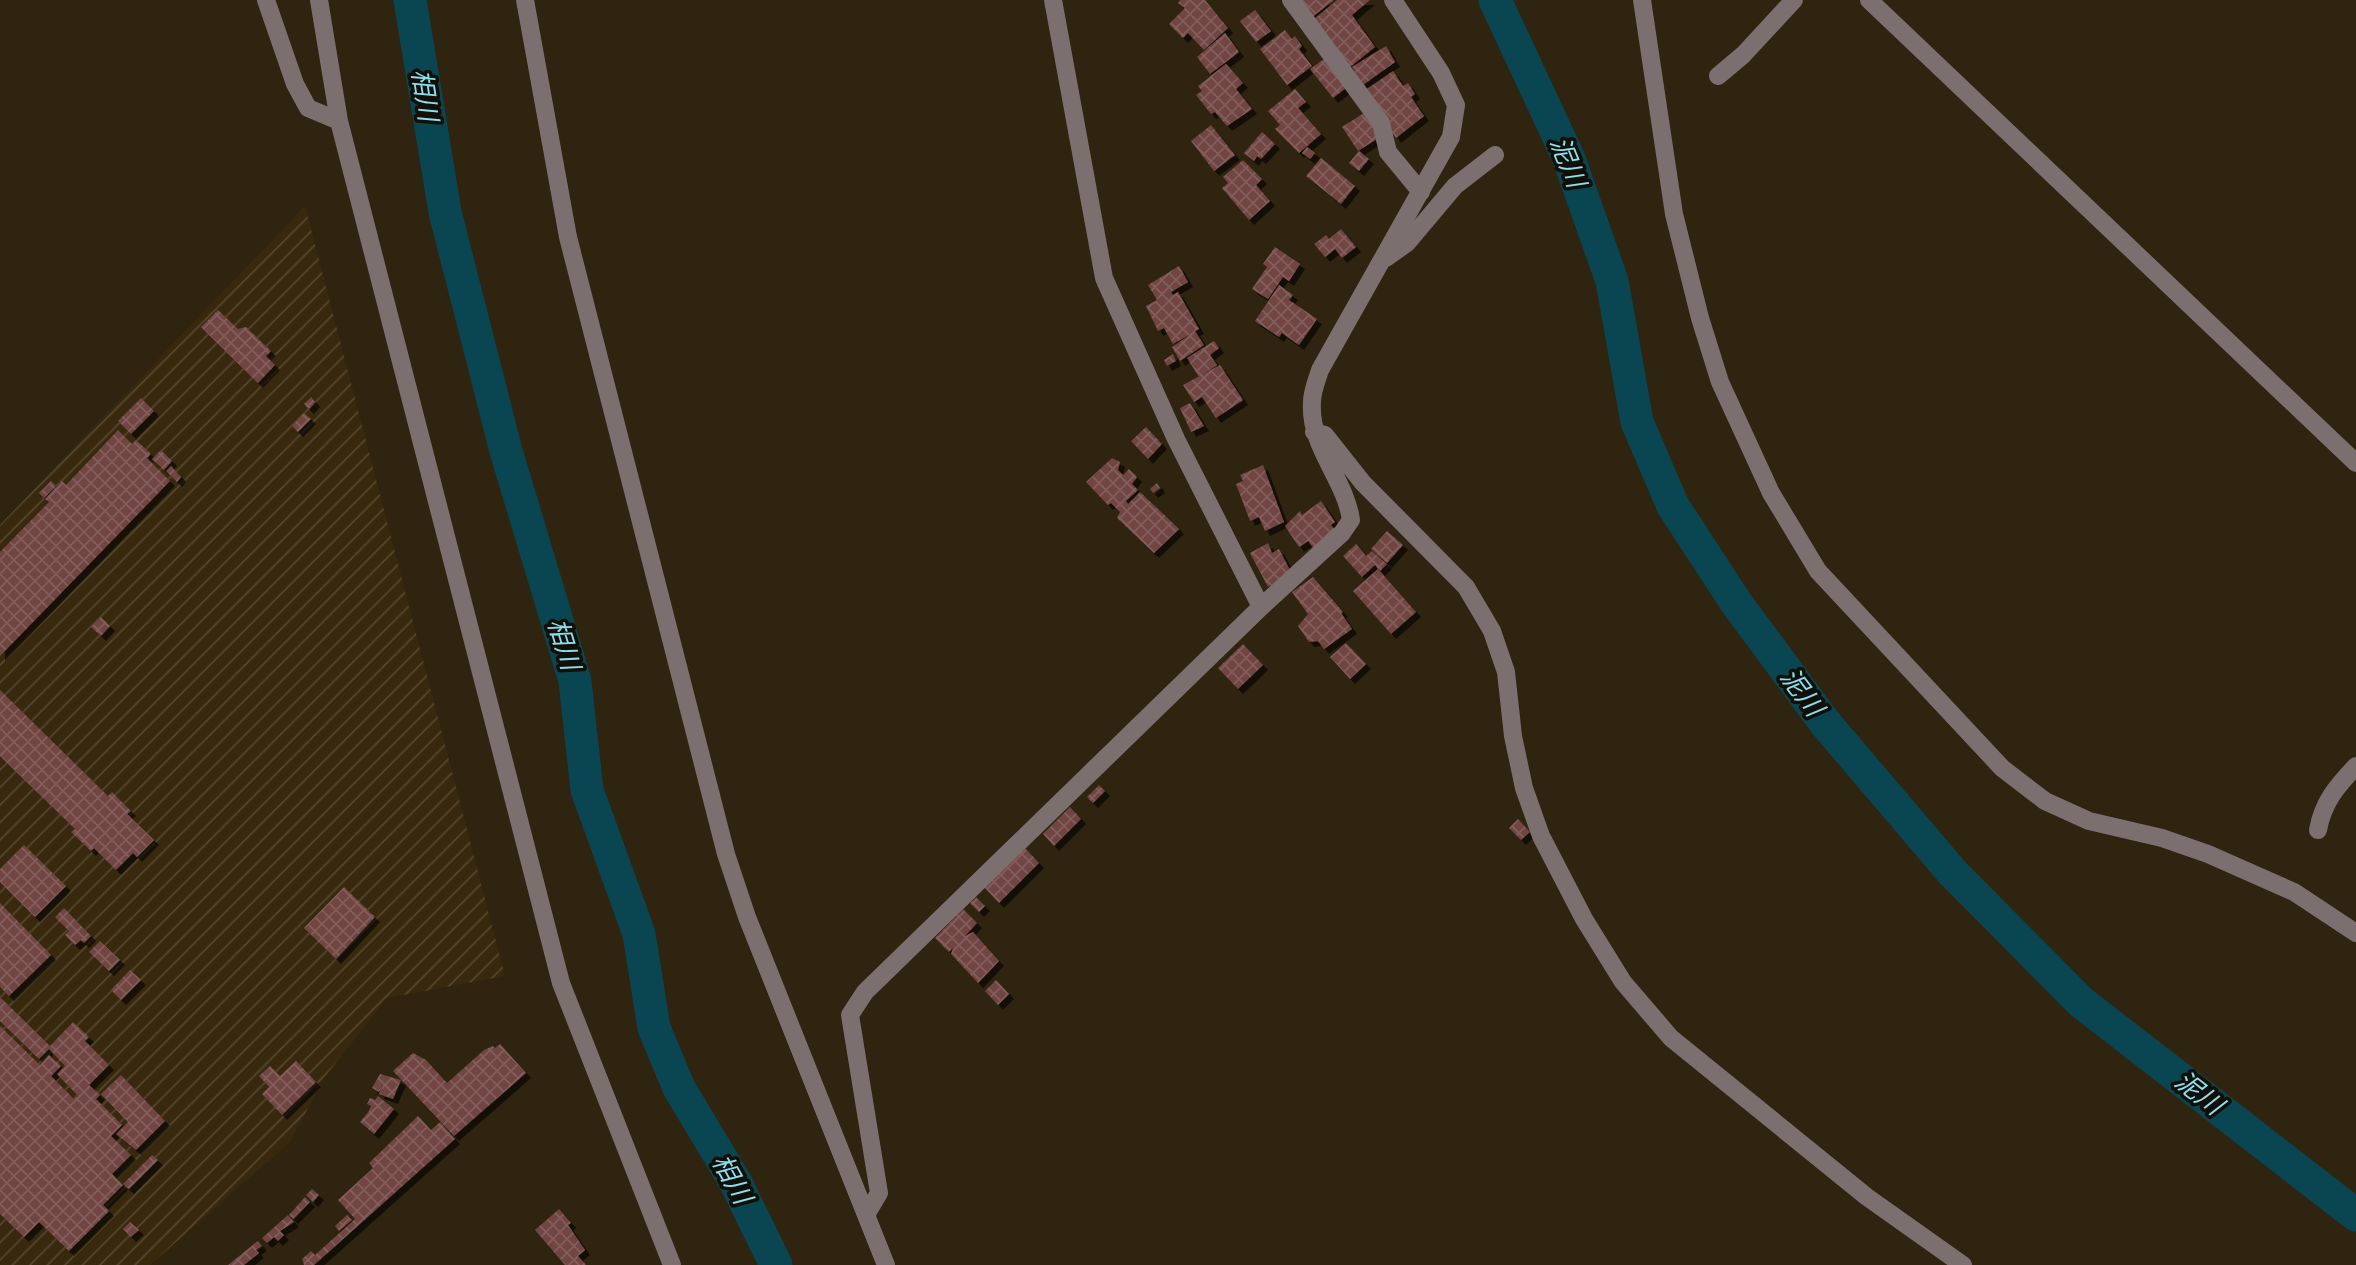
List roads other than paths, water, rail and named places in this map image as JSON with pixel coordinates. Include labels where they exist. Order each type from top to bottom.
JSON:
[{"type":"street","points":[[266,0],[295,84],[309,108],[339,121]]},
{"type":"street","points":[[319,0],[339,121],[561,983],[672,1265]]},
{"type":"street","points":[[525,0],[568,237],[726,854],[747,917],[886,1265]]},
{"type":"street","points":[[1053,0],[1104,278],[1176,439],[1261,607]]},
{"type":"street","points":[[1291,0],[1367,102],[1381,123],[1388,152],[1421,192]]},
{"type":"street","points":[[866,1215],[879,1193],[850,1015],[865,992],[1261,607],[1342,533],[1351,520],[1349,504],[1314,432],[1311,400],[1320,370],[1451,137],[1457,105],[1441,73],[1393,0]]},
{"type":"street","points":[[1642,0],[1674,214],[1700,318],[1720,382],[1771,493],[1818,571],[2002,768],[2045,801],[2090,821],[2162,838],[2208,854],[2294,892],[2356,933]]},
{"type":"street","points":[[1718,76],[1742,55],[1794,0]]},
{"type":"street","points":[[1869,0],[2356,463]]},
{"type":"street","points":[[1379,264],[1406,243],[1454,186],[1495,155]]},
{"type":"street","points":[[1314,432],[1325,435],[1363,482],[1466,587],[1492,631],[1506,672],[1513,736],[1524,788],[1541,836],[1584,919],[1623,982],[1671,1038],[1867,1197],[1963,1265]]},
{"type":"street","points":[[2318,830],[2321,813],[2333,791],[2356,766]]},
{"type":"waterway","name":"相川","points":[[410,0],[445,212],[506,451],[575,681],[587,790],[639,934],[654,1028],[679,1088],[736,1183],[776,1265]]},
{"type":"waterway","name":"泥川","points":[[1495,0],[1569,159],[1612,281],[1637,422],[1673,506],[1737,604],[1826,724],[1953,873],[2081,1002],[2356,1215]]}]
